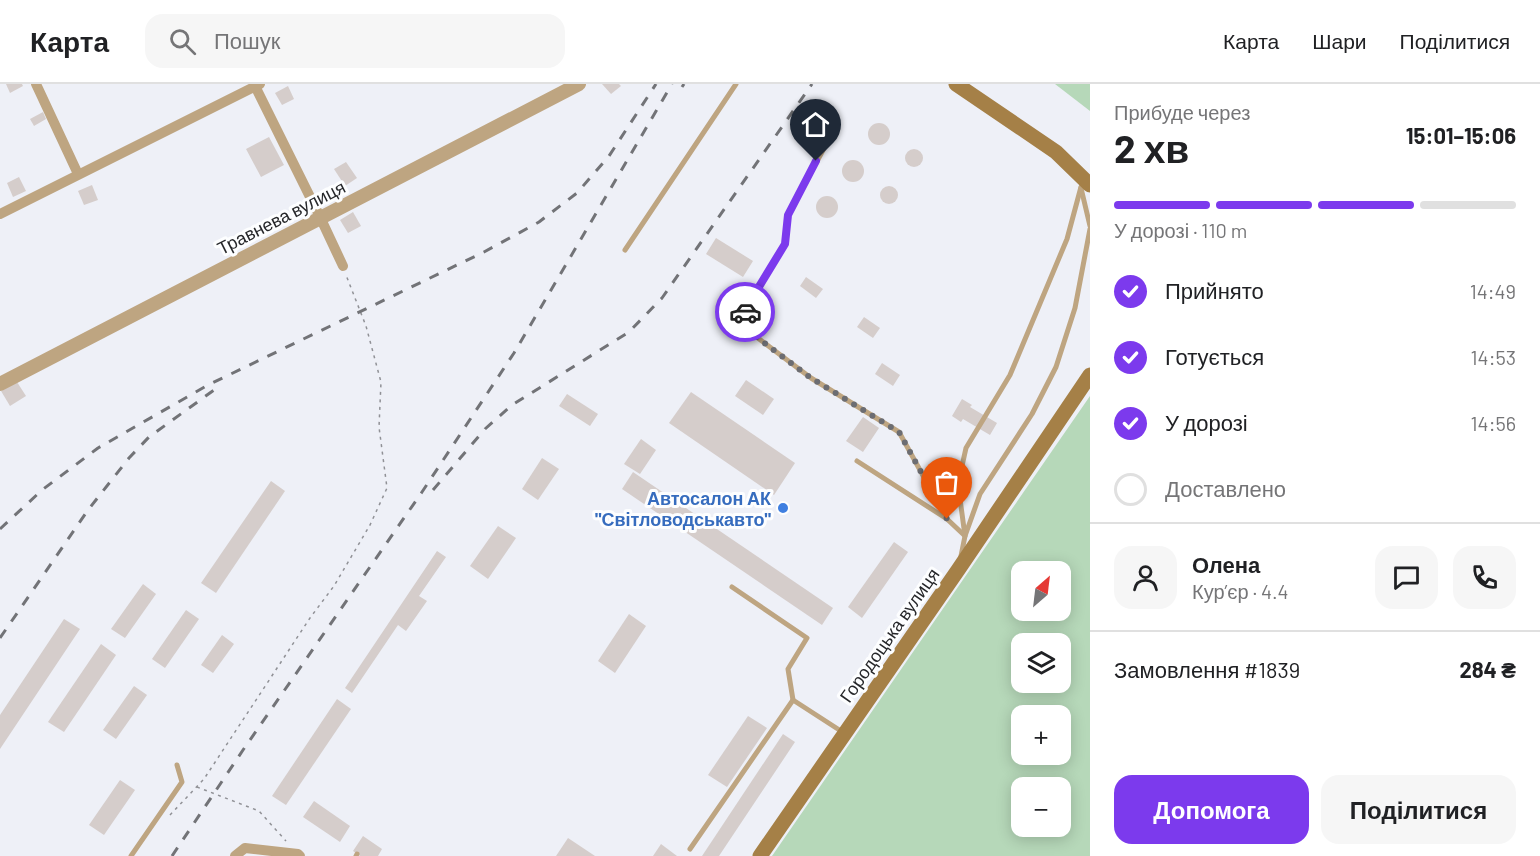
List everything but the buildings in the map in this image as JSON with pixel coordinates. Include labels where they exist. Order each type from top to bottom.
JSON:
[{"type":"main road","points":[[956,84],[1056,152],[1085,186]]},
{"type":"main road","name":"Городоцька вулиця","points":[[760,856],[1090,375]]},
{"type":"street","points":[[36,84],[78,174]]},
{"type":"street","name":"Травнева вулиця","points":[[0,384],[579,84]]},
{"type":"street","points":[[0,214],[256,85],[343,266]]},
{"type":"street","points":[[235,856],[245,848],[299,855]]},
{"type":"lane","points":[[625,250],[736,84]]},
{"type":"lane","points":[[836,126],[788,215],[785,244],[746,308],[742,326],[811,378],[899,432],[947,519]]},
{"type":"lane","points":[[965,537],[958,484],[966,448],[1011,375],[1067,239],[1085,186]]},
{"type":"lane","points":[[958,570],[965,537],[980,494],[1032,414],[1056,367],[1075,308],[1090,227],[1085,186]]},
{"type":"lane","points":[[857,461],[947,519],[965,537]]},
{"type":"lane","points":[[690,849],[793,700],[788,669],[807,638],[732,588]]},
{"type":"lane","points":[[793,700],[845,734]]},
{"type":"lane","points":[[131,856],[182,782],[177,765]]},
{"type":"path","points":[[165,820],[204,779],[310,618],[334,586],[387,488],[379,426],[381,382],[366,326],[343,266]]},
{"type":"path","points":[[196,786],[259,811],[299,855]]},
{"type":"green space","points":[[1055,84],[1090,84],[1090,111]]},
{"type":"green space","points":[[1090,396],[1090,856],[772,856]]},
{"type":"railway","points":[[0,529],[42,490],[98,448],[208,385],[484,252],[539,222],[577,193],[609,156],[656,84]]},
{"type":"railway","points":[[172,856],[422,492],[514,353],[672,84]]},
{"type":"railway","points":[[433,490],[485,429],[512,405],[629,332],[662,298],[812,84]]},
{"type":"railway","points":[[0,638],[88,510],[129,458],[149,437],[214,390]]},
{"type":"way so far","points":[[745,312],[742,326],[811,378],[899,432],[947,519]]},
{"type":"place","name":"Автосалон АК \"Світловодськавто\"","points":[[783,508]]},
{"type":"route","points":[[745,312],[785,244],[788,215],[816,161]]}]
